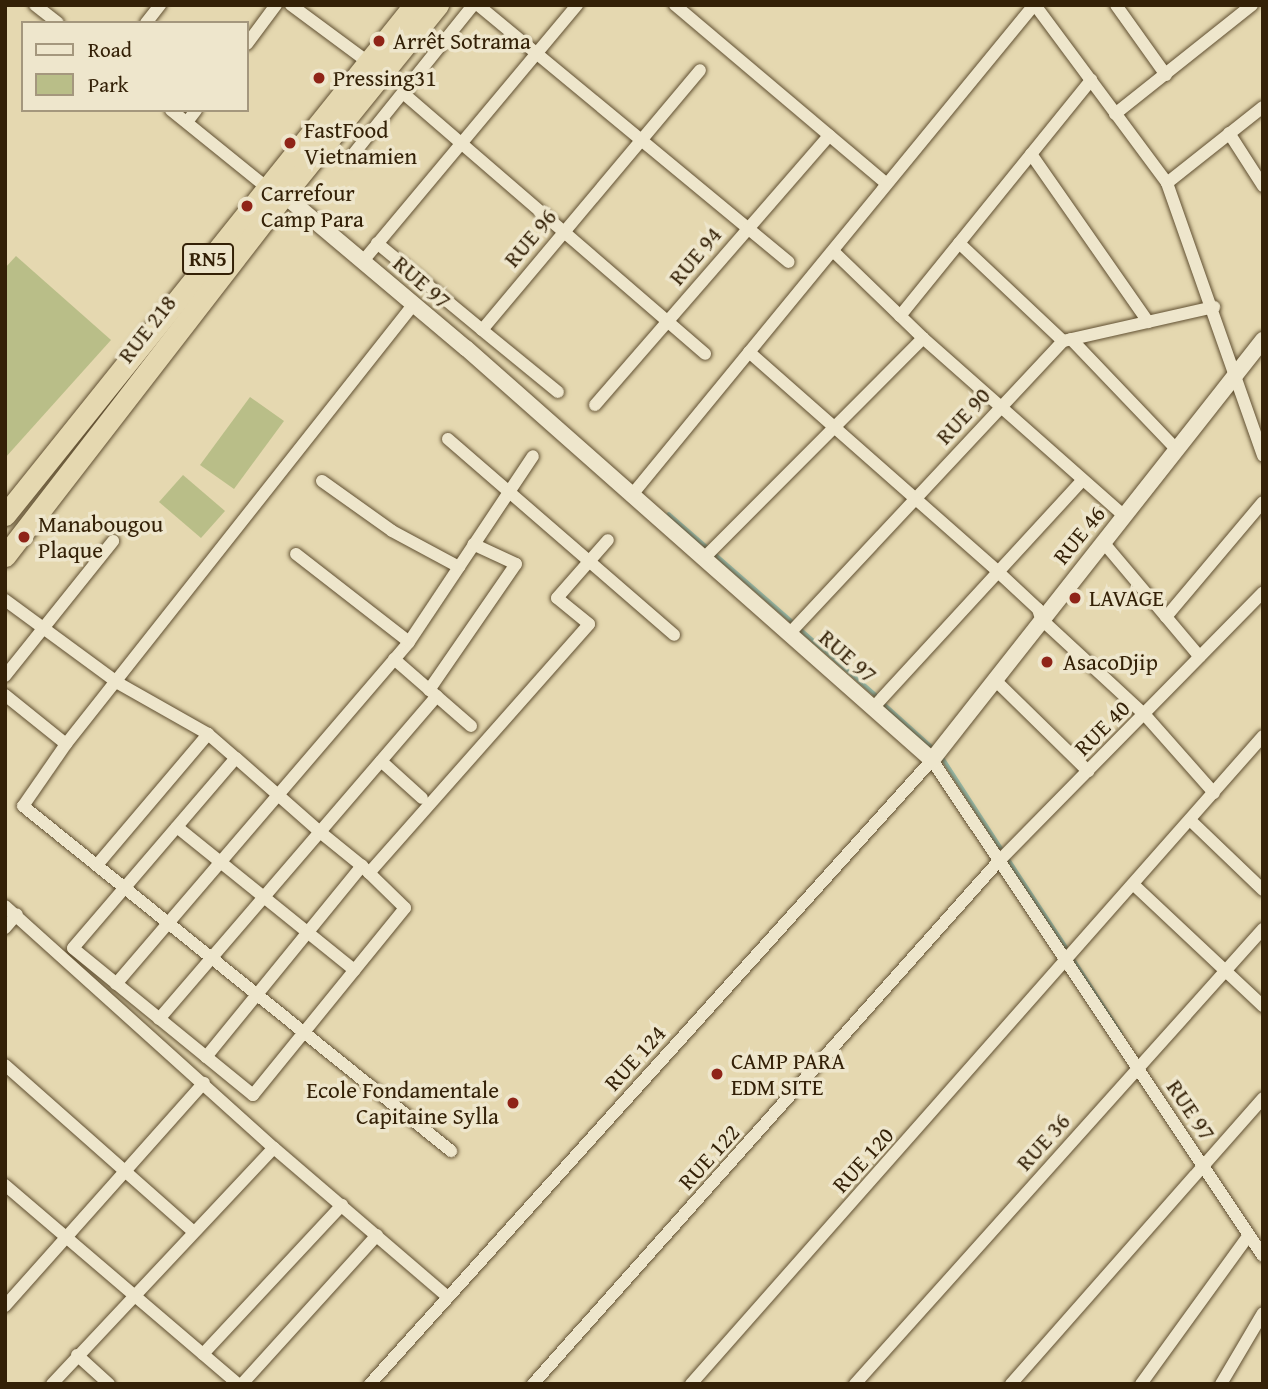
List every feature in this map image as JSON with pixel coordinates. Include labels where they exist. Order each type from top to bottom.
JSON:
[{"type":"highway","name":"RUE 218","points":[[5,556],[368,62],[414,5]]},
{"type":"highway","name":"RUE 218","points":[[5,515],[274,192],[438,5]]},
{"type":"street","points":[[36,5],[56,21]]},
{"type":"street","points":[[148,21],[160,5]]},
{"type":"street","points":[[248,43],[276,5]]},
{"type":"street","points":[[290,5],[368,62]]},
{"type":"street","points":[[351,157],[476,5],[789,262]]},
{"type":"street","points":[[363,261],[577,5]]},
{"type":"street","points":[[675,5],[887,184]]},
{"type":"street","points":[[631,496],[1034,5],[1167,183],[1214,307],[1263,456]]},
{"type":"street","points":[[1116,5],[1166,75]]},
{"type":"street","points":[[1115,114],[1252,5]]},
{"type":"street","name":"RUE 96","points":[[482,330],[640,139],[700,71]]},
{"type":"street","points":[[900,316],[1091,80]]},
{"type":"street","points":[[403,93],[705,354]]},
{"type":"street","points":[[1167,183],[1263,107]]},
{"type":"street","points":[[174,112],[274,192]]},
{"type":"street","points":[[187,122],[194,112]]},
{"type":"street","points":[[1229,133],[1263,186]]},
{"type":"street","name":"RUE 94","points":[[595,405],[747,227],[829,136]]},
{"type":"street","points":[[1031,154],[1148,322]]},
{"type":"street","name":"RUE 97","points":[[274,192],[363,261],[631,496],[709,553],[794,628],[873,709],[932,760],[1263,1256]]},
{"type":"street","points":[[377,243],[558,393]]},
{"type":"street","points":[[959,243],[1067,340],[1176,449]]},
{"type":"street","points":[[833,251],[923,338],[1124,516]]},
{"type":"street","points":[[413,305],[118,683],[66,744],[23,806],[451,1151]]},
{"type":"street","points":[[1067,340],[1214,307]]},
{"type":"street","points":[[709,553],[923,338]]},
{"type":"street","name":"RUE 90","points":[[794,628],[1000,407],[1067,340]]},
{"type":"street","name":"RUE 46","points":[[932,760],[1263,340]]},
{"type":"street","points":[[749,352],[916,497],[1038,609],[1041,619],[1145,715],[1214,793]]},
{"type":"street","points":[[447,439],[509,488],[588,562],[674,635]]},
{"type":"street","points":[[116,984],[409,642],[509,488],[533,456]]},
{"type":"street","points":[[322,481],[392,531],[459,567]]},
{"type":"street","points":[[873,709],[996,570],[1082,481]]},
{"type":"street","points":[[1166,617],[1263,502]]},
{"type":"street","points":[[206,1057],[308,933],[589,624],[557,598],[608,540]]},
{"type":"street","points":[[5,676],[113,541]]},
{"type":"street","points":[[1103,542],[1200,657]]},
{"type":"street","points":[[159,1019],[381,761],[433,693],[516,564],[473,544]]},
{"type":"street","points":[[296,554],[409,642]]},
{"type":"street","name":"RUE 40","points":[[998,862],[1263,592]]},
{"type":"street","points":[[5,600],[118,683],[208,734],[236,758],[320,832],[365,870],[405,908],[253,1095],[73,948],[236,758]]},
{"type":"street","points":[[394,659],[471,726]]},
{"type":"street","points":[[994,679],[1088,771]]},
{"type":"street","points":[[5,695],[66,744]]},
{"type":"street","points":[[97,865],[208,734]]},
{"type":"street","name":"RUE 120","points":[[691,1384],[1066,964],[1263,736]]},
{"type":"street","name":"RUE 124","points":[[370,1384],[932,760]]},
{"type":"street","points":[[381,761],[422,798]]},
{"type":"street","points":[[1190,820],[1263,890]]},
{"type":"street","points":[[177,827],[354,970]]},
{"type":"street","name":"RUE 122","points":[[533,1384],[998,862]]},
{"type":"street","points":[[1134,885],[1263,1006]]},
{"type":"street","points":[[5,905],[274,1148],[448,1297]]},
{"type":"street","points":[[5,928],[18,914]]},
{"type":"street","name":"RUE 36","points":[[855,1384],[1263,929]]},
{"type":"street","points":[[5,1065],[194,1232]]},
{"type":"street","points":[[5,1306],[204,1083]]},
{"type":"street","points":[[1011,1384],[1219,1152],[1263,1098]]},
{"type":"street","points":[[52,1384],[274,1148]]},
{"type":"street","points":[[5,1185],[240,1384],[377,1235]]},
{"type":"street","points":[[203,1354],[342,1205]]},
{"type":"street","points":[[1141,1384],[1249,1235]]},
{"type":"street","points":[[1221,1384],[1263,1313]]},
{"type":"street","points":[[77,1355],[109,1384]]},
{"type":"green space","points":[[16,256],[111,340],[5,458],[5,268]]},
{"type":"green space","points":[[250,397],[284,421],[234,489],[200,465]]},
{"type":"green space","points":[[183,475],[225,511],[201,538],[159,502]]},
{"type":"waterway","points":[[669,514],[794,623]]},
{"type":"waterway","points":[[799,628],[878,697]]},
{"type":"waterway","points":[[883,703],[934,749]]},
{"type":"waterway","points":[[942,757],[1003,851]]},
{"type":"waterway","points":[[1007,857],[1068,950]]},
{"type":"waterway","points":[[1072,957],[1121,1033]]},
{"type":"place","name":"Arrêt Sotrama","points":[[379,41]]},
{"type":"place","name":"Pressing31","points":[[319,78]]},
{"type":"place","name":"FastFood Vietnamien","points":[[290,143]]},
{"type":"place","name":"Carrefour Camp Para","points":[[247,206]]},
{"type":"place","name":"Manabougou Plaque","points":[[24,537]]},
{"type":"place","name":"LAVAGE","points":[[1075,598]]},
{"type":"place","name":"AsacoDjip","points":[[1047,662]]},
{"type":"place","name":"CAMP PARA EDM SITE","points":[[717,1074]]},
{"type":"place","name":"Ecole Fondamentale Capitaine Sylla","points":[[513,1103]]}]
